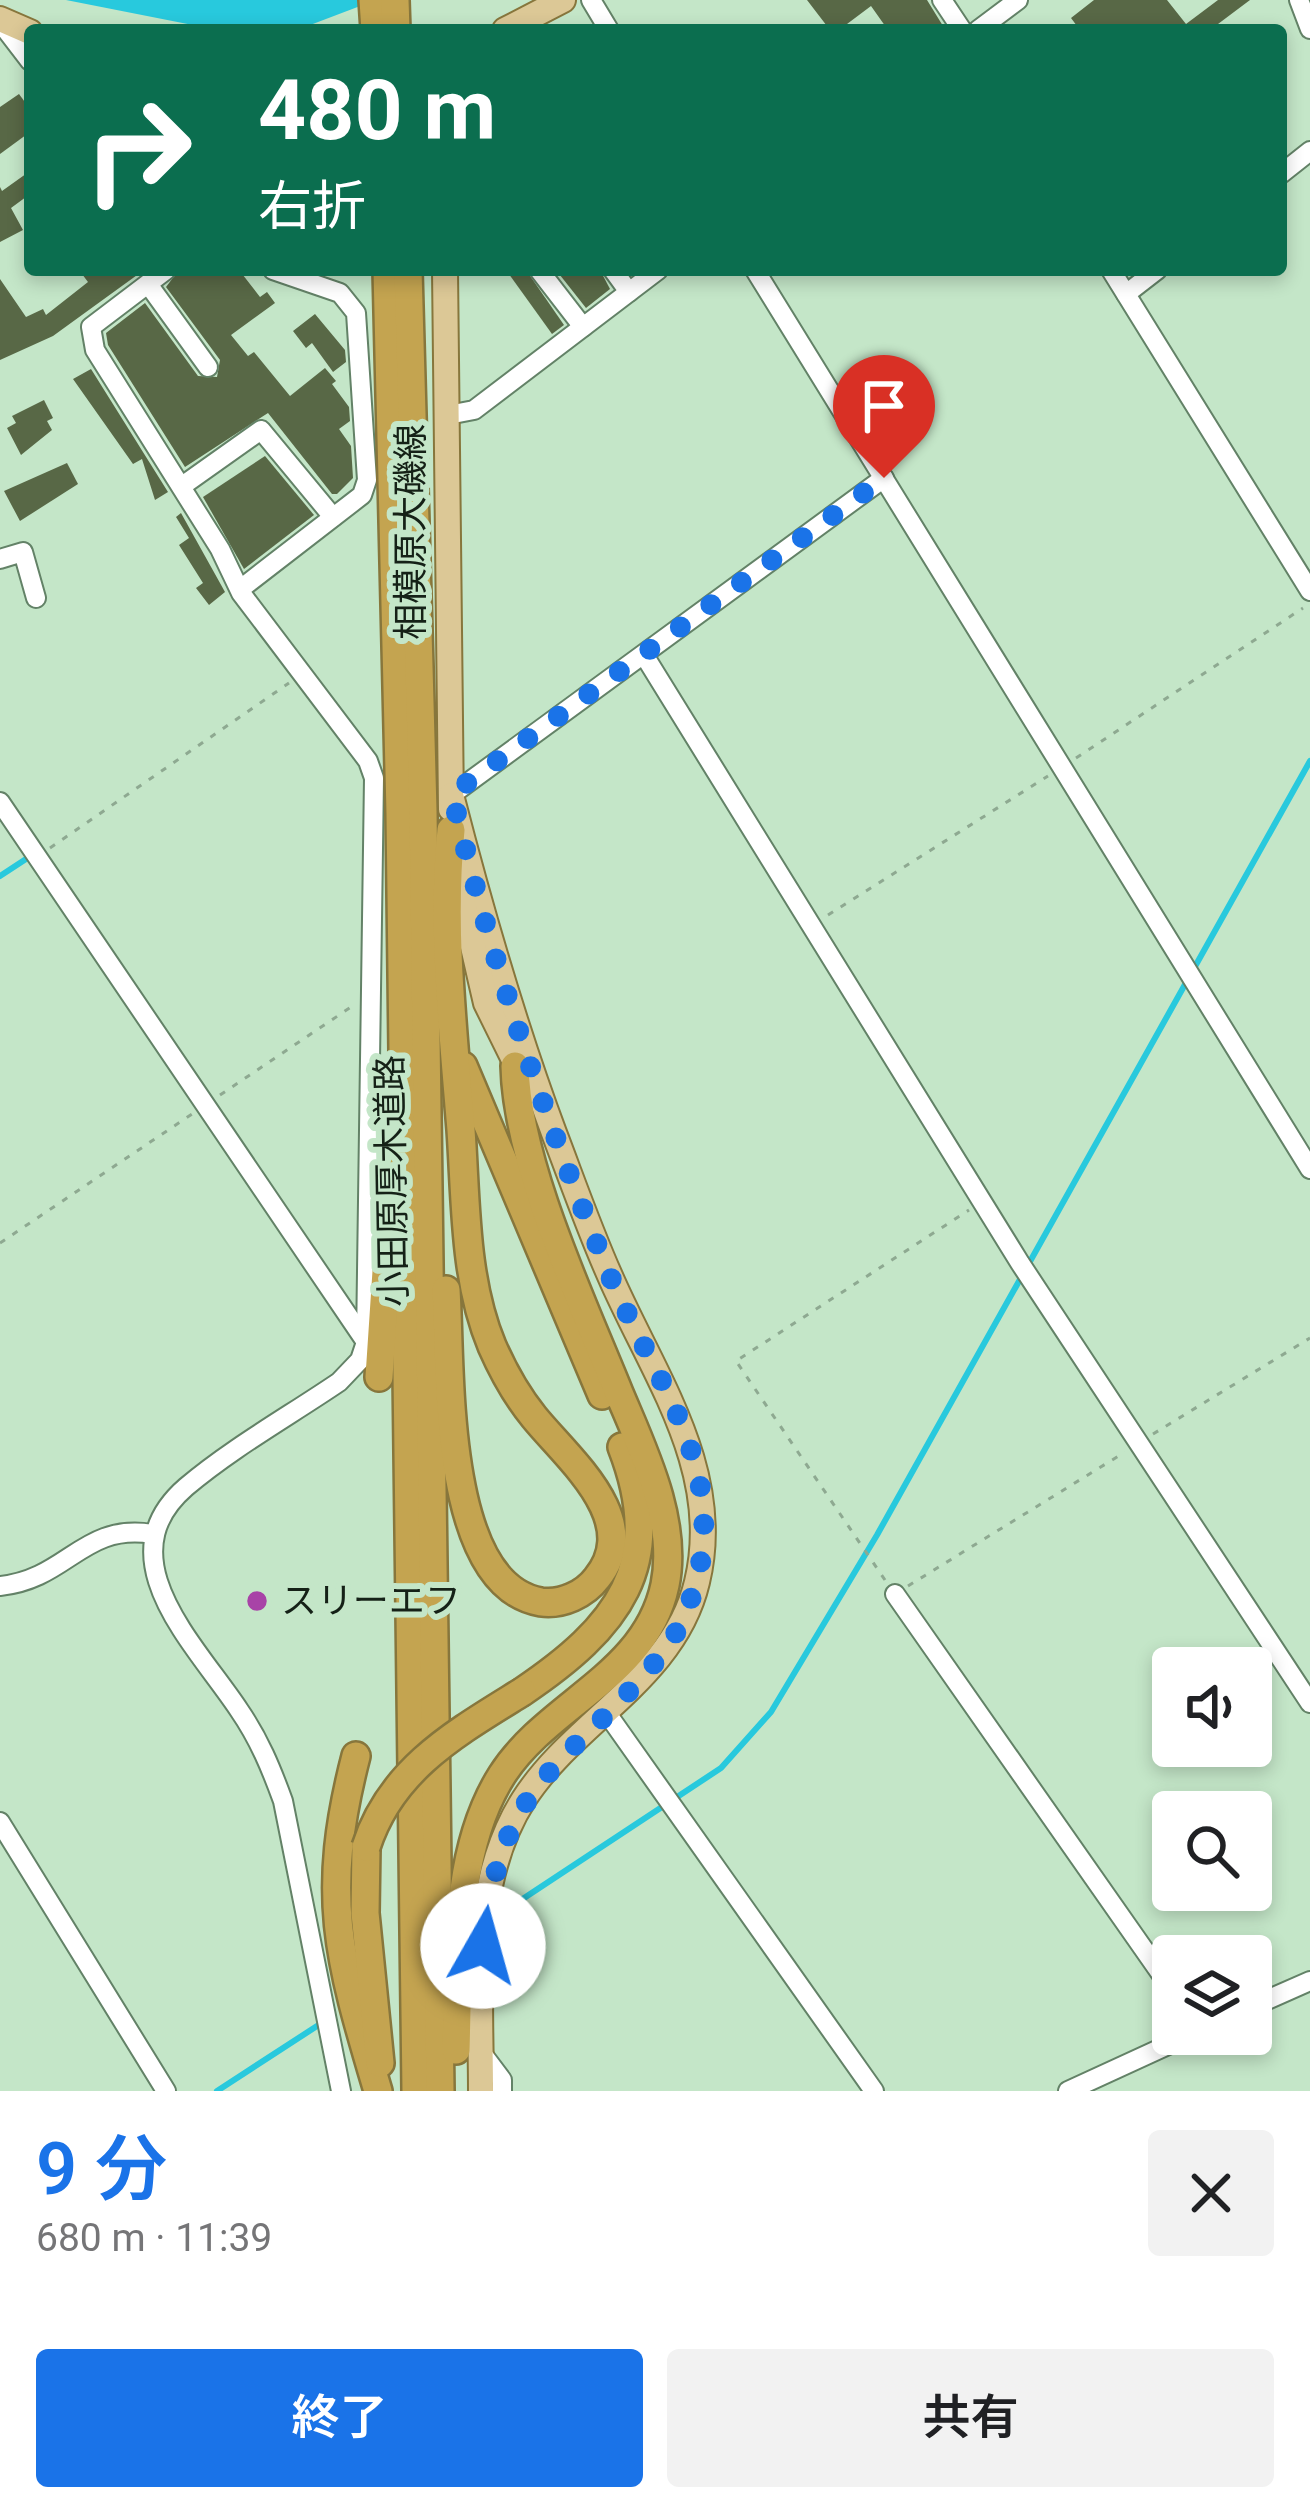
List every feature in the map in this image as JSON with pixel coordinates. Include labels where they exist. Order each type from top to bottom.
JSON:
[{"type":"highway","name":"小田原厚木道路","points":[[387,276],[440,2091]]},
{"type":"highway","name":"小田原厚木道路","points":[[409,276],[414,1090],[408,1454],[416,2091]]},
{"type":"highway","points":[[414,1090],[466,1511],[478,1550],[510,1588],[548,1604],[572,1598],[606,1568],[612,1548],[610,1523],[583,1473],[505,1375],[479,1312],[446,910],[451,830]]},
{"type":"highway","points":[[380,2091],[364,1913],[366,1847],[375,1817],[409,1770],[584,1645],[625,1595],[641,1528],[626,1456],[463,1067],[453,1025]]},
{"type":"highway","points":[[455,2091],[463,1911],[469,1864],[490,1797],[518,1754],[629,1656],[651,1622],[665,1584],[666,1552],[655,1486],[521,1138],[515,1066]]},
{"type":"highway","points":[[379,1377],[414,1090]]},
{"type":"highway","points":[[356,1756],[334,1864],[336,1923],[344,1973],[380,2091]]},
{"type":"main road","points":[[522,24],[563,0]]},
{"type":"main road","name":"相模原大磯線","points":[[447,276],[451,830],[460,904],[486,1003],[515,1066],[552,1127]]},
{"type":"main road","name":"相模原大磯線","points":[[452,794],[477,898],[552,1127],[609,1275],[683,1430],[702,1498],[705,1538],[686,1616],[646,1674],[523,1800],[494,1868],[483,1946],[481,2091]]},
{"type":"main road","points":[[477,898],[485,950],[515,1042],[515,1066]]},
{"type":"street","points":[[986,24],[1018,0]]},
{"type":"street","points":[[1299,0],[1310,29]]},
{"type":"street","points":[[0,21],[24,53]]},
{"type":"street","points":[[158,276],[91,327],[95,350],[182,486],[243,587],[242,593],[368,761],[374,778],[366,1342],[360,1360],[339,1382],[187,1486],[152,1534],[152,1572],[161,1598],[242,1714],[272,1770],[341,2091]]},
{"type":"street","points":[[243,587],[362,495],[367,480],[356,313],[340,293],[290,276]]},
{"type":"street","points":[[544,276],[583,328]]},
{"type":"street","points":[[617,276],[629,292]]},
{"type":"street","points":[[448,415],[474,410],[650,276]]},
{"type":"street","points":[[758,276],[1310,1169]]},
{"type":"street","points":[[1115,276],[1310,591]]},
{"type":"street","points":[[1126,294],[1149,276]]},
{"type":"street","points":[[148,284],[208,367]]},
{"type":"street","points":[[182,486],[261,430],[334,517]]},
{"type":"street","points":[[452,794],[884,478]]},
{"type":"street","points":[[0,559],[22,553],[36,598]]},
{"type":"street","points":[[644,656],[982,1201],[1310,1703]]},
{"type":"street","points":[[0,802],[366,1342]]},
{"type":"street","points":[[0,1586],[31,1584],[106,1534],[152,1534]]},
{"type":"street","points":[[895,1594],[1152,1961]]},
{"type":"street","points":[[606,1712],[874,2091]]},
{"type":"street","points":[[0,1822],[8,1854],[166,2091]]},
{"type":"street","points":[[1272,1998],[1310,1981]]},
{"type":"street","points":[[328,2032],[351,2091]]},
{"type":"street","points":[[481,2052],[502,2080],[502,2091]]},
{"type":"street","points":[[1068,2091],[1152,2052]]},
{"type":"path","points":[[37,857],[301,675]]},
{"type":"path","points":[[0,1243],[373,993]]},
{"type":"path","points":[[982,1201],[736,1361],[895,1594],[1310,1338]]},
{"type":"water","points":[[66,0],[376,0],[313,24],[188,24]]},
{"type":"building","points":[[807,0],[927,0],[942,24],[884,24],[871,6],[847,24],[825,24]]},
{"type":"building","points":[[1094,0],[1167,0],[1186,24],[1076,24],[1071,18]]},
{"type":"building","points":[[1218,0],[1250,0],[1218,24],[1186,24]]},
{"type":"building","points":[[19,94],[24,101],[24,136],[0,154],[0,107]]},
{"type":"building","points":[[24,175],[24,198],[11,208],[23,230],[0,242],[0,187],[2,191]]},
{"type":"building","points":[[84,276],[136,276],[53,336],[0,360],[0,279],[26,317],[43,309],[46,315],[88,282]]},
{"type":"building","points":[[174,276],[244,276],[260,297],[267,292],[275,303],[231,335],[248,356],[254,352],[290,396],[325,368],[336,381],[332,384],[349,407],[350,421],[339,429],[351,446],[353,478],[337,494],[332,494],[268,413],[185,467],[108,345],[106,333],[145,303],[198,376],[217,377],[220,360],[166,287]]},
{"type":"building","points":[[510,276],[530,276],[564,325],[552,334]]},
{"type":"building","points":[[561,276],[603,276],[610,289],[586,308]]},
{"type":"building","points":[[315,314],[345,350],[346,362],[333,372],[312,343],[306,348],[293,331]]},
{"type":"building","points":[[91,369],[168,492],[155,500],[142,459],[133,464],[73,379]]},
{"type":"building","points":[[44,400],[53,418],[47,421],[52,430],[21,455],[7,428],[16,423],[12,416]]},
{"type":"building","points":[[265,456],[314,515],[244,569],[203,497]]},
{"type":"building","points":[[67,463],[78,484],[20,521],[4,491]]},
{"type":"building","points":[[181,513],[225,592],[209,605],[196,588],[203,583],[179,545],[189,538],[176,517]]},
{"type":"waterway","points":[[506,1910],[721,1768],[771,1712],[877,1535],[1310,761]]},
{"type":"waterway","points":[[0,876],[26,859]]},
{"type":"waterway","points":[[217,2091],[317,2026]]},
{"type":"place","name":"スリーエフ","points":[[257,1601]]},
{"type":"route","points":[[483,1946],[494,1868],[523,1800],[669,1645],[686,1616],[705,1538],[696,1467],[609,1275],[552,1127],[477,898],[452,794],[884,478]]}]
